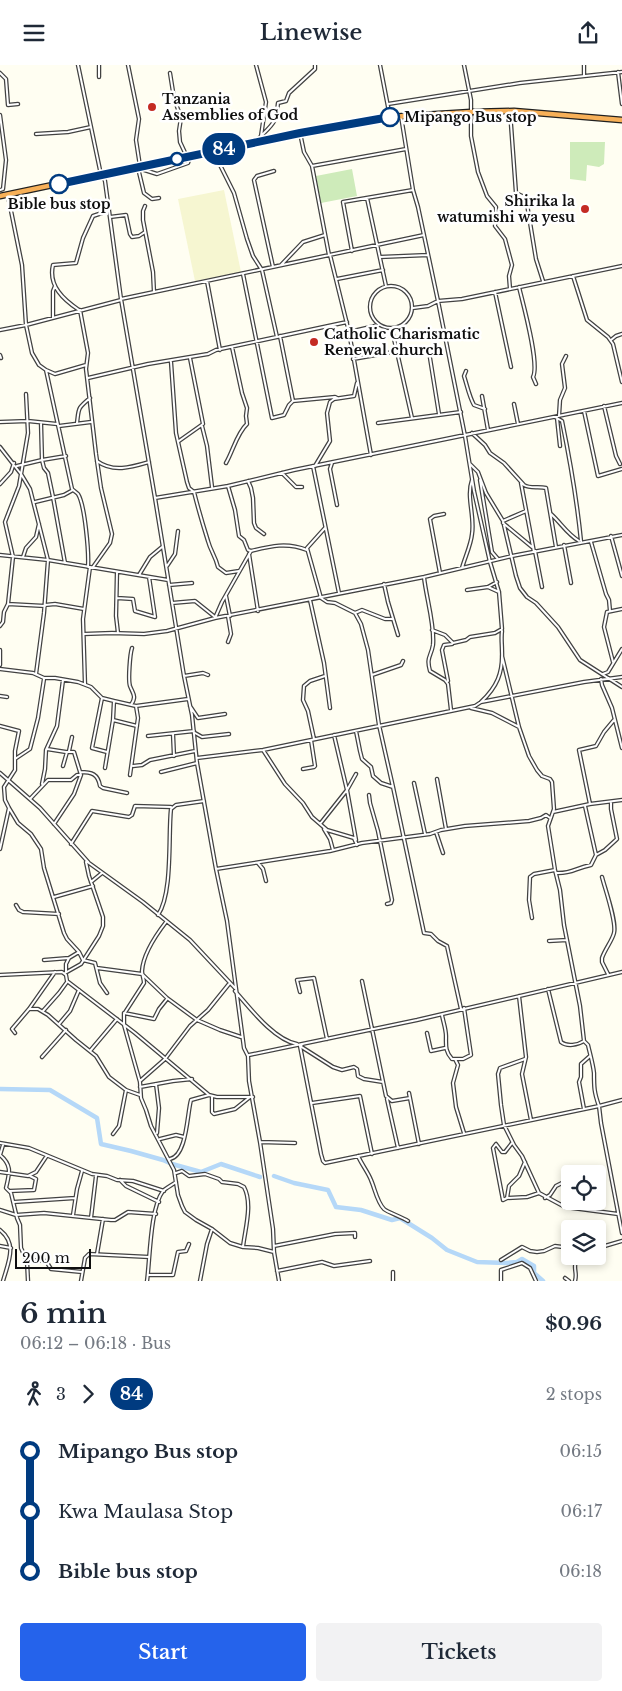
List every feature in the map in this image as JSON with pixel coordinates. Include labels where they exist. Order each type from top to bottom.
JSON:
[{"type":"highway","points":[[0,196],[223,149],[260,139],[390,117],[471,111],[510,111],[622,120]]},
{"type":"street","points":[[78,65],[105,181],[121,299],[194,732],[197,763],[227,921],[235,989],[244,1048],[248,1056],[251,1097],[260,1143],[279,1281]]},
{"type":"street","points":[[99,65],[99,77]]},
{"type":"street","points":[[128,65],[139,119],[136,142],[144,193],[152,199],[159,198]]},
{"type":"street","points":[[256,65],[266,102],[260,139]]},
{"type":"street","points":[[260,139],[274,123],[277,117],[278,103],[286,101],[289,93],[316,69],[315,65]]},
{"type":"street","points":[[380,65],[390,117]]},
{"type":"street","points":[[464,65],[469,90],[471,136],[478,172],[487,196],[496,207],[495,226],[505,239],[512,265],[509,276],[510,289]]},
{"type":"street","points":[[584,65],[584,76]]},
{"type":"street","points":[[388,103],[469,90],[622,71]]},
{"type":"street","points":[[618,72],[622,104]]},
{"type":"street","points":[[0,73],[6,79],[8,105],[18,104]]},
{"type":"street","points":[[139,167],[153,174],[162,173],[188,163],[188,156],[180,142],[178,131],[181,118],[174,98],[170,73]]},
{"type":"street","points":[[510,111],[516,193],[527,199],[536,259],[543,281]]},
{"type":"street","points":[[0,115],[6,160],[3,189],[0,190]]},
{"type":"street","points":[[197,758],[263,750],[475,707],[495,686],[502,656],[499,592],[490,561],[472,478],[461,411],[413,190],[401,117]]},
{"type":"street","points":[[36,134],[68,132],[91,127]]},
{"type":"street","points":[[300,133],[304,153],[312,166],[325,235],[347,322],[370,455]]},
{"type":"street","points":[[223,149],[219,163],[234,193],[253,255],[262,269],[277,337]]},
{"type":"street","points":[[312,166],[406,149]]},
{"type":"street","points":[[273,267],[254,180],[263,174],[274,171]]},
{"type":"street","points":[[352,251],[343,202],[413,190]]},
{"type":"street","points":[[8,195],[22,265],[26,325],[32,353],[37,362],[46,370],[58,373],[86,365]]},
{"type":"street","points":[[367,198],[386,286]]},
{"type":"street","points":[[145,206],[142,217],[153,272],[154,293]]},
{"type":"street","points":[[94,567],[110,543],[112,534],[97,461],[87,378],[86,365],[88,353],[80,310],[64,298],[55,286],[52,265],[76,263],[83,238],[93,216],[108,211]]},
{"type":"street","points":[[110,217],[126,215],[131,236],[139,236],[145,232]]},
{"type":"street","points":[[281,265],[304,242],[325,235]]},
{"type":"street","points":[[0,330],[26,325],[121,299],[424,235]]},
{"type":"street","points":[[380,257],[428,255]]},
{"type":"street","points":[[413,309],[428,306],[438,301],[462,299],[622,266]]},
{"type":"street","points":[[337,279],[383,269]]},
{"type":"street","points":[[243,274],[271,417],[274,419],[284,415],[293,401]]},
{"type":"street","points":[[573,276],[587,320],[611,340],[622,382]]},
{"type":"street","points":[[207,281],[220,350]]},
{"type":"street","points":[[53,317],[53,291],[55,286]]},
{"type":"street","points":[[386,286],[399,287],[407,292],[413,309],[410,317],[404,324],[392,329],[379,325],[373,319],[370,310],[370,301],[374,293],[386,286]]},
{"type":"street","points":[[518,287],[532,347],[535,372],[533,377],[536,383]]},
{"type":"street","points":[[496,292],[511,367]]},
{"type":"street","points":[[87,378],[190,358],[347,322]]},
{"type":"street","points":[[349,332],[379,325]]},
{"type":"street","points":[[392,329],[412,418]]},
{"type":"street","points":[[611,340],[622,334]]},
{"type":"street","points":[[280,336],[293,401]]},
{"type":"street","points":[[226,463],[242,430],[247,424],[247,408],[232,347]]},
{"type":"street","points":[[392,352],[396,348]]},
{"type":"street","points":[[353,359],[392,352],[397,353]]},
{"type":"street","points":[[560,446],[557,417],[560,400],[565,388],[562,364],[566,356]]},
{"type":"street","points":[[190,358],[203,422],[202,426],[207,446],[212,488]]},
{"type":"street","points":[[430,358],[439,414]]},
{"type":"street","points":[[171,361],[173,403],[178,442],[187,483],[194,492],[202,523],[218,567],[226,573],[238,571]]},
{"type":"street","points":[[46,370],[73,490],[78,495],[88,543],[89,567],[84,609],[85,684]]},
{"type":"street","points":[[466,371],[464,376],[470,398],[474,405],[485,409]]},
{"type":"street","points":[[293,401],[354,396],[358,382]]},
{"type":"street","points":[[0,626],[3,623],[4,612],[8,604],[13,557],[5,522],[22,474],[28,433],[26,394]]},
{"type":"street","points":[[482,395],[488,430]]},
{"type":"street","points":[[77,423],[79,409],[90,398]]},
{"type":"street","points":[[337,398],[331,401],[327,413],[329,444],[314,466],[339,594]]},
{"type":"street","points":[[155,498],[228,486],[332,462],[622,403]]},
{"type":"street","points":[[514,404],[518,424]]},
{"type":"street","points":[[584,411],[598,476],[622,469],[621,463],[616,456],[604,406]]},
{"type":"street","points":[[378,423],[461,411]]},
{"type":"street","points":[[557,417],[562,421],[565,433],[580,541]]},
{"type":"street","points":[[0,422],[28,421],[58,425],[92,421]]},
{"type":"street","points":[[41,423],[42,460],[44,468],[48,473],[65,563]]},
{"type":"street","points":[[178,442],[202,426]]},
{"type":"street","points":[[472,433],[526,487],[538,486],[546,488],[556,547]]},
{"type":"street","points":[[0,447],[25,479],[34,502],[48,560],[45,605],[36,674]]},
{"type":"street","points":[[0,484],[16,467],[23,464],[66,456]]},
{"type":"street","points":[[97,461],[102,465],[117,468],[149,462]]},
{"type":"street","points":[[332,462],[330,469],[337,505]]},
{"type":"street","points":[[11,473],[14,463]]},
{"type":"street","points":[[470,464],[478,472],[486,493],[503,522],[520,588],[558,627],[580,660],[622,687]]},
{"type":"street","points":[[282,473],[296,487],[302,487]]},
{"type":"street","points":[[479,475],[492,552],[498,559]]},
{"type":"street","points":[[462,568],[472,534],[469,488],[472,478]]},
{"type":"street","points":[[19,485],[25,479]]},
{"type":"street","points":[[248,481],[253,497],[254,523],[256,528],[264,535]]},
{"type":"street","points":[[521,482],[532,547],[542,587]]},
{"type":"street","points":[[228,486],[235,510],[239,536],[244,540],[250,552],[258,611]]},
{"type":"street","points":[[34,502],[69,493],[73,490]]},
{"type":"street","points":[[503,522],[526,511]]},
{"type":"street","points":[[440,573],[430,519],[444,514]]},
{"type":"street","points":[[551,514],[572,537],[580,541]]},
{"type":"street","points":[[23,557],[26,548],[36,537],[39,521]]},
{"type":"street","points":[[503,522],[532,547]]},
{"type":"street","points":[[325,527],[307,546],[307,550],[321,598],[355,613],[361,624],[372,675],[379,725],[405,838],[424,933],[431,934],[447,946],[463,1009],[471,1055],[463,1059],[452,1059],[448,1054],[445,1048],[446,1035],[442,1015]]},
{"type":"street","points":[[166,566],[175,554],[178,531]]},
{"type":"street","points":[[84,634],[144,634],[177,629],[215,618],[424,577],[580,541],[622,535]]},
{"type":"street","points":[[611,536],[622,576]]},
{"type":"street","points":[[590,541],[609,600],[610,611]]},
{"type":"street","points":[[215,618],[238,571],[250,552],[281,544],[296,545],[307,550]]},
{"type":"street","points":[[564,545],[571,583]]},
{"type":"street","points":[[139,575],[150,557],[162,547]]},
{"type":"street","points":[[0,555],[48,560],[168,580]]},
{"type":"street","points":[[117,571],[116,617],[118,633]]},
{"type":"street","points":[[117,597],[133,599],[135,611],[155,617],[149,577]]},
{"type":"street","points":[[424,577],[433,644],[428,664],[430,671],[448,683]]},
{"type":"street","points":[[467,590],[488,587],[496,582]]},
{"type":"street","points":[[169,585],[192,583]]},
{"type":"street","points":[[384,584],[398,635]]},
{"type":"street","points":[[488,587],[499,592]]},
{"type":"street","points":[[226,596],[231,634],[228,642]]},
{"type":"street","points":[[310,600],[326,675],[330,708]]},
{"type":"street","points":[[172,603],[195,601],[215,618]]},
{"type":"street","points":[[8,604],[55,604],[84,609]]},
{"type":"street","points":[[613,662],[604,627],[606,615],[610,611],[622,609]]},
{"type":"street","points":[[355,613],[362,610],[385,619],[393,619]]},
{"type":"street","points":[[452,711],[442,650],[444,645],[466,640],[474,636],[495,633],[502,629]]},
{"type":"street","points":[[432,630],[445,635],[452,643]]},
{"type":"street","points":[[131,705],[135,699],[135,693],[130,683],[132,648]]},
{"type":"street","points":[[603,674],[608,672],[622,649]]},
{"type":"street","points":[[0,650],[0,665]]},
{"type":"street","points":[[502,656],[519,727],[529,756],[537,770],[552,783],[553,812],[548,825],[560,890],[562,918],[581,1011],[584,1041],[588,1045],[594,1074],[592,1080],[599,1106],[622,1233]]},
{"type":"street","points":[[372,675],[401,665],[403,661]]},
{"type":"street","points":[[0,669],[85,684],[102,698],[136,706],[188,699]]},
{"type":"street","points":[[184,676],[203,673],[208,675]]},
{"type":"street","points":[[303,769],[315,766],[308,711],[303,700],[304,687],[310,681],[326,675]]},
{"type":"street","points":[[481,702],[601,679],[622,677]]},
{"type":"street","points":[[15,759],[30,749],[38,718],[44,678]]},
{"type":"street","points":[[601,679],[612,708],[622,748]]},
{"type":"street","points":[[42,784],[46,769],[47,749],[57,725],[63,680]]},
{"type":"street","points":[[0,696],[7,697]]},
{"type":"street","points":[[102,698],[92,748],[107,752]]},
{"type":"street","points":[[105,768],[113,720],[114,701]]},
{"type":"street","points":[[189,704],[198,718],[225,714]]},
{"type":"street","points":[[130,775],[133,765],[138,718],[136,706]]},
{"type":"street","points":[[468,707],[492,713],[519,727]]},
{"type":"street","points":[[113,720],[137,726]]},
{"type":"street","points":[[590,804],[579,751],[596,746],[614,720]]},
{"type":"street","points":[[0,726],[19,731],[15,746],[15,770],[4,787],[5,800],[18,823],[31,834],[41,849],[44,868],[67,939],[79,952],[83,960],[95,963],[100,983],[107,993]]},
{"type":"street","points":[[356,731],[362,759],[370,767],[373,776],[381,783],[393,787]]},
{"type":"street","points":[[148,737],[194,732],[202,737],[229,734]]},
{"type":"street","points":[[173,734],[174,756]]},
{"type":"street","points":[[334,735],[358,845]]},
{"type":"street","points":[[63,766],[72,737]]},
{"type":"street","points":[[47,749],[72,751],[75,753],[76,762],[81,773],[74,794],[54,824]]},
{"type":"street","points":[[263,750],[285,784],[303,803],[312,817],[332,832],[351,837],[356,841]]},
{"type":"street","points":[[133,765],[140,765],[150,760],[196,751]]},
{"type":"street","points":[[161,771],[197,763]]},
{"type":"street","points":[[0,773],[40,808],[86,860],[158,915],[203,953],[256,1014],[280,1037],[290,1043],[301,1045],[333,1067],[342,1069],[354,1067],[357,1069],[358,1076],[383,1082]]},
{"type":"street","points":[[30,799],[42,784],[49,779],[71,781],[81,773],[94,774],[98,778],[100,786],[104,788],[127,793]]},
{"type":"street","points":[[322,826],[356,774]]},
{"type":"street","points":[[437,779],[446,829]]},
{"type":"street","points":[[414,783],[425,834]]},
{"type":"street","points":[[369,795],[375,815],[392,900],[387,904]]},
{"type":"street","points":[[553,812],[590,804],[611,803],[622,800]]},
{"type":"street","points":[[72,844],[92,811],[129,817],[132,815],[135,806],[172,807],[204,801]]},
{"type":"street","points":[[596,855],[605,851],[617,839],[611,803]]},
{"type":"street","points":[[532,918],[529,900],[530,877],[534,874],[555,871],[570,873],[578,868],[591,865],[596,855],[585,806]]},
{"type":"street","points":[[158,915],[161,911],[167,886],[172,807]]},
{"type":"street","points":[[0,849],[9,808]]},
{"type":"street","points":[[216,869],[430,834],[446,829],[480,824],[529,821],[546,815],[550,818]]},
{"type":"street","points":[[0,825],[5,824]]},
{"type":"street","points":[[322,826],[330,839],[333,850]]},
{"type":"street","points":[[436,832],[443,853]]},
{"type":"street","points":[[0,975],[65,973],[79,966],[99,936],[103,926],[103,917],[86,860]]},
{"type":"street","points":[[258,863],[263,869],[266,881]]},
{"type":"street","points":[[91,882],[102,873]]},
{"type":"street","points":[[602,877],[611,908],[614,927],[614,933],[602,958],[602,962],[609,975]]},
{"type":"street","points":[[54,897],[93,886]]},
{"type":"street","points":[[16,905],[23,912],[59,914]]},
{"type":"street","points":[[90,1051],[124,1013],[144,983],[142,974],[146,955],[166,922]]},
{"type":"street","points":[[549,941],[567,940]]},
{"type":"street","points":[[44,960],[69,958],[79,952]]},
{"type":"street","points":[[69,958],[66,963],[65,973],[67,981],[118,1019],[211,1096],[212,1112],[214,1114],[235,1109],[251,1097]]},
{"type":"street","points":[[97,967],[142,974],[167,998],[197,1020],[242,1037]]},
{"type":"street","points":[[15,1033],[12,1029],[29,1009],[55,972]]},
{"type":"street","points":[[248,1056],[442,1015],[622,972]]},
{"type":"street","points":[[300,992],[297,980],[314,978],[327,1039]]},
{"type":"street","points":[[43,1011],[67,981]]},
{"type":"street","points":[[362,981],[398,1148]]},
{"type":"street","points":[[140,1082],[165,1059],[229,983]]},
{"type":"street","points":[[548,989],[561,1042],[565,1045],[580,1044],[584,1041]]},
{"type":"street","points":[[59,1024],[70,1011],[79,990]]},
{"type":"street","points":[[519,996],[526,1059],[522,1074],[531,1120]]},
{"type":"street","points":[[124,1013],[154,1019],[158,1009],[167,998]]},
{"type":"street","points":[[29,1009],[43,1011],[76,1041],[98,1057],[109,1077],[126,1090],[140,1095]]},
{"type":"street","points":[[124,1013],[124,1025],[140,1082],[140,1095],[151,1126],[176,1174],[178,1195],[185,1212],[230,1243],[243,1247],[274,1251]]},
{"type":"street","points":[[42,1057],[66,1030]]},
{"type":"street","points":[[427,1033],[431,1051],[445,1048]]},
{"type":"street","points":[[301,1045],[323,1161],[327,1163],[622,1101]]},
{"type":"street","points":[[584,1109],[579,1082],[581,1064],[590,1056]]},
{"type":"street","points":[[455,1059],[458,1065],[453,1083],[456,1107],[464,1133]]},
{"type":"street","points":[[526,1059],[500,1068],[501,1105],[504,1125],[539,1193],[545,1198],[565,1207],[618,1214]]},
{"type":"street","points":[[140,1087],[156,1083],[192,1079]]},
{"type":"street","points":[[156,1083],[159,1108],[157,1135]]},
{"type":"street","points":[[113,1134],[119,1126],[126,1090]]},
{"type":"street","points":[[409,1093],[419,1144]]},
{"type":"street","points":[[168,1159],[173,1159],[176,1156],[184,1137],[188,1126],[192,1100],[211,1096],[251,1097]]},
{"type":"street","points":[[312,1103],[360,1096],[372,1154]]},
{"type":"street","points":[[386,1097],[392,1101],[410,1098]]},
{"type":"street","points":[[159,1139],[176,1135],[184,1137]]},
{"type":"street","points":[[512,1142],[505,1152],[502,1152],[496,1144],[494,1148],[503,1199],[528,1197],[539,1193]]},
{"type":"street","points":[[260,1143],[295,1143]]},
{"type":"street","points":[[28,1281],[26,1257],[21,1248],[20,1226],[11,1193],[6,1188],[9,1173],[7,1161],[0,1155],[2,1144],[29,1148],[82,1171],[107,1176],[159,1202]]},
{"type":"street","points":[[358,1156],[371,1179],[382,1207],[386,1211],[408,1221]]},
{"type":"street","points":[[28,1176],[36,1172],[47,1157]]},
{"type":"street","points":[[507,1198],[509,1186],[519,1176],[524,1162]]},
{"type":"street","points":[[72,1215],[82,1171]]},
{"type":"street","points":[[176,1174],[182,1171],[189,1176],[205,1175],[244,1187],[247,1199],[247,1216],[243,1247]]},
{"type":"street","points":[[0,1172],[36,1179],[34,1190],[7,1191]]},
{"type":"street","points":[[91,1218],[96,1175]]},
{"type":"street","points":[[120,1181],[133,1181],[164,1191]]},
{"type":"street","points":[[147,1281],[149,1257],[159,1202],[164,1191],[176,1182]]},
{"type":"street","points":[[545,1198],[550,1195],[556,1186],[561,1184]]},
{"type":"street","points":[[14,1203],[75,1198]]},
{"type":"street","points":[[0,1211],[16,1215],[44,1213],[103,1219],[115,1219],[128,1212],[156,1214]]},
{"type":"street","points":[[97,1254],[103,1219]]},
{"type":"street","points":[[200,1281],[212,1229]]},
{"type":"street","points":[[0,1230],[6,1236],[11,1248],[3,1281]]},
{"type":"street","points":[[274,1246],[335,1234],[355,1233],[355,1237]]},
{"type":"street","points":[[606,1246],[622,1241]]},
{"type":"street","points":[[148,1275],[173,1275],[178,1252],[186,1251],[188,1244]]},
{"type":"street","points":[[0,1245],[11,1248]]},
{"type":"street","points":[[501,1260],[522,1247],[537,1252],[555,1246],[561,1247]]},
{"type":"street","points":[[81,1281],[86,1255],[149,1257]]},
{"type":"street","points":[[26,1257],[32,1260],[46,1261],[51,1269],[82,1272]]},
{"type":"street","points":[[277,1271],[322,1262],[334,1266],[370,1261]]},
{"type":"street","points":[[501,1281],[501,1271],[520,1263],[529,1267],[536,1281]]},
{"type":"street","points":[[574,1265],[575,1281]]},
{"type":"street","points":[[393,1272],[394,1281]]},
{"type":"street","points":[[565,1278],[569,1281]]},
{"type":"green space","points":[[570,142],[605,142],[604,164],[599,167],[587,165],[586,181],[570,179]]},
{"type":"green space","points":[[352,169],[357,196],[321,203],[316,176]]},
{"type":"green space","points":[[224,190],[241,272],[195,281],[178,199]]},
{"type":"waterway","points":[[0,1089],[50,1090],[97,1118],[101,1144],[201,1172],[221,1164],[260,1177]]},
{"type":"waterway","points":[[274,1176],[294,1183],[328,1190],[336,1207],[361,1210],[392,1220],[400,1218],[447,1250],[477,1262],[506,1263],[517,1262],[522,1259],[534,1266],[534,1273],[543,1281]]},
{"type":"bus line","name":"84","points":[[59,184],[300,133],[390,117]]},
{"type":"place","name":"Tanzania Assemblies of God","points":[[152,107]]},
{"type":"place","name":"Mipango Bus stop","points":[[390,117]]},
{"type":"place","name":"Bible bus stop","points":[[59,184]]},
{"type":"place","name":"Shirika la watumishi wa yesu","points":[[585,209]]},
{"type":"place","name":"Catholic Charismatic Renewal church","points":[[314,342]]}]
